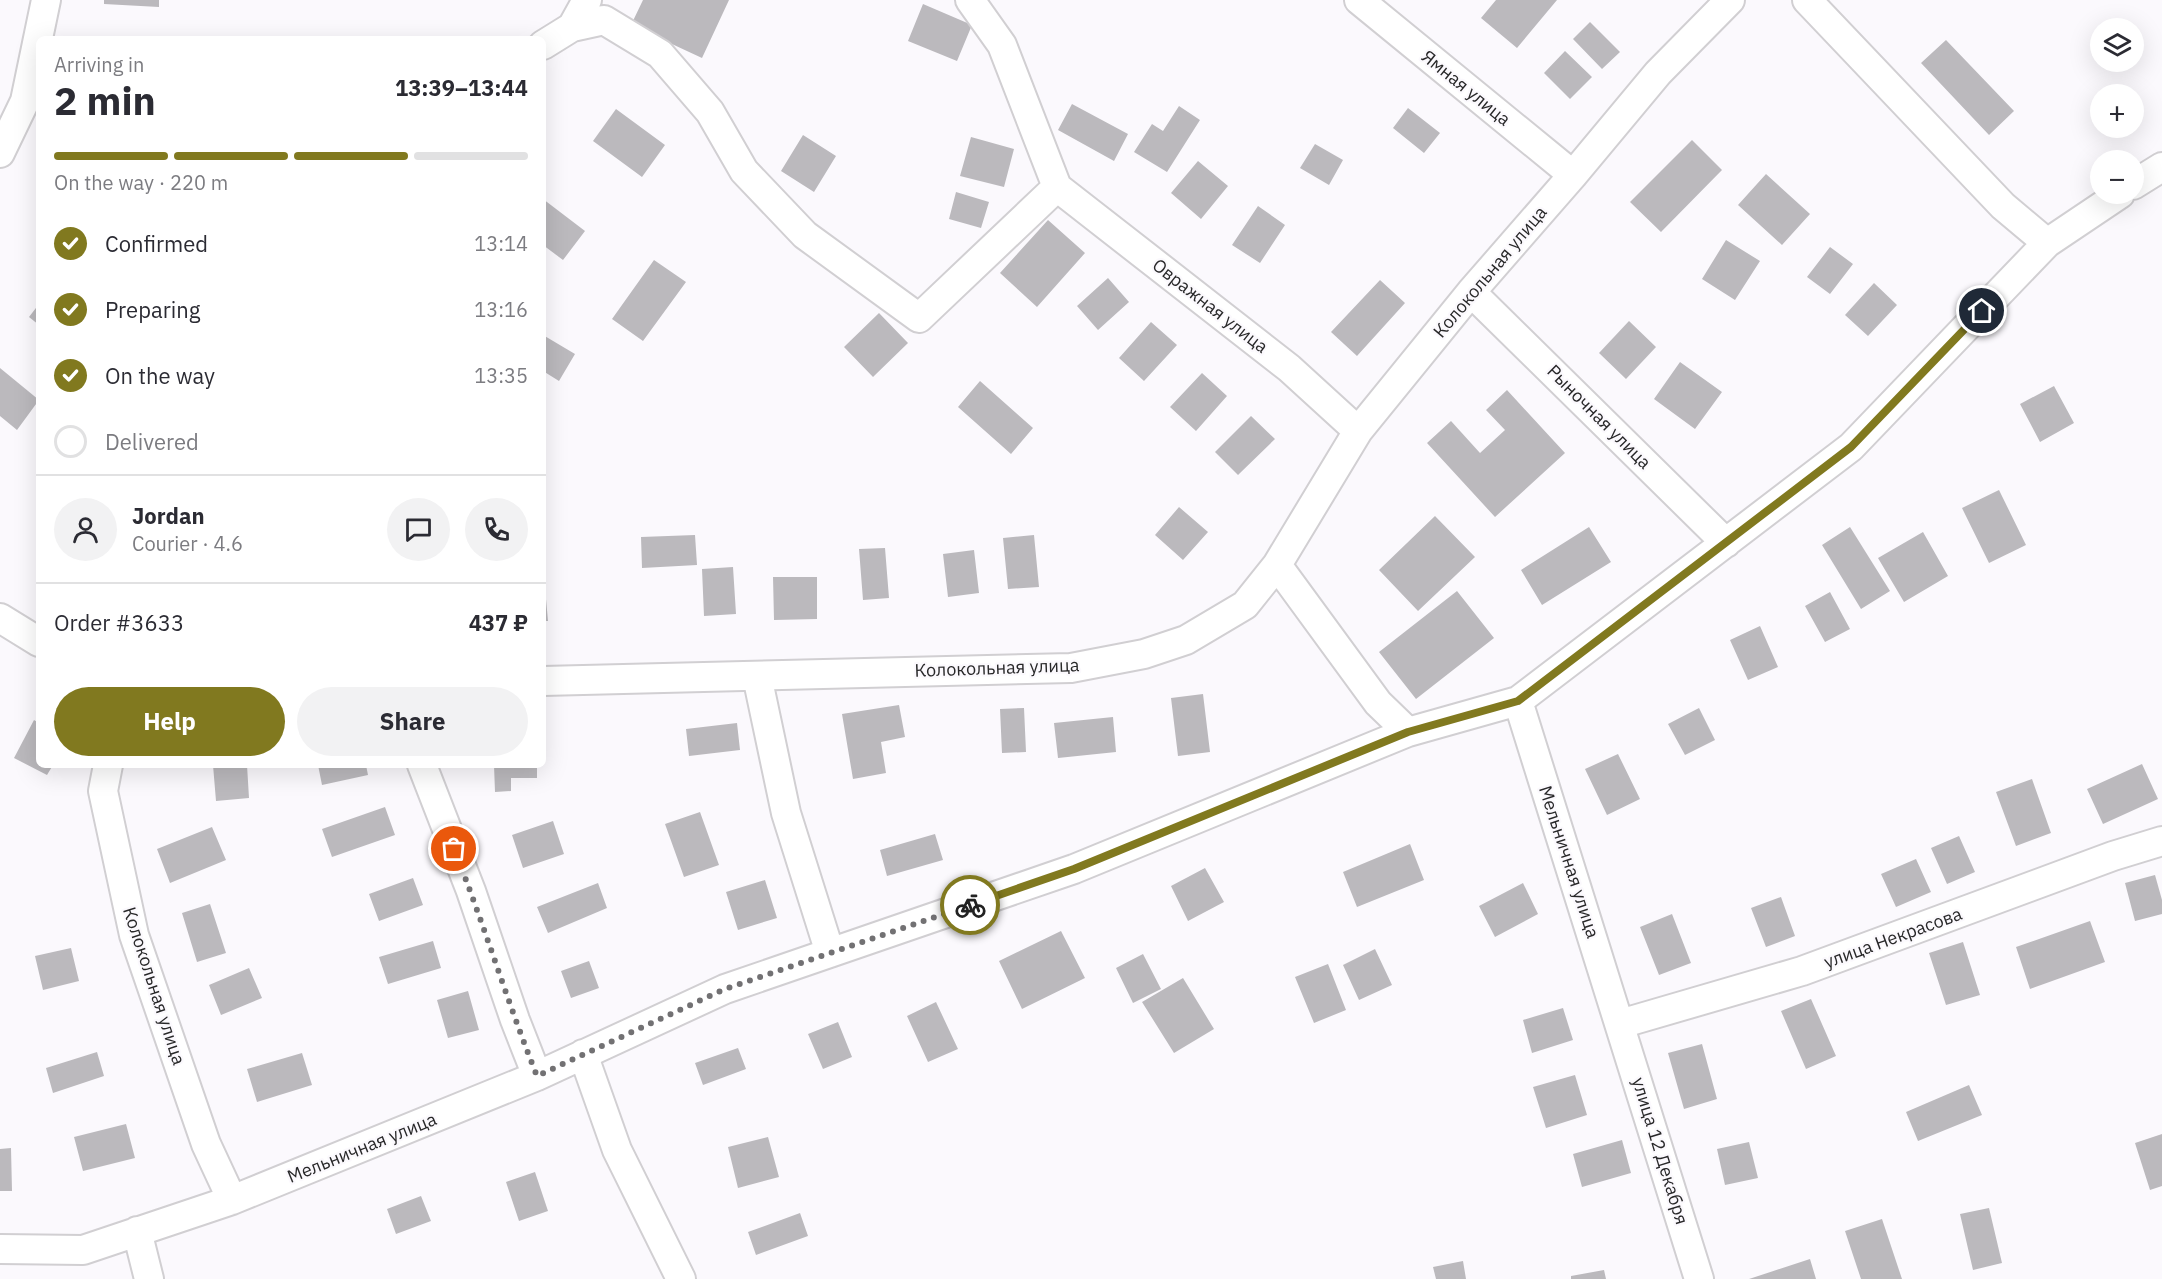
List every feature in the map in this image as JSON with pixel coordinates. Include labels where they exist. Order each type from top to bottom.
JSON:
[{"type":"street","points":[[39,36],[46,0]]},
{"type":"street","points":[[572,27],[587,0]]},
{"type":"street","points":[[546,43],[572,27],[604,20],[660,54],[710,112],[744,171],[805,235],[919,318],[1057,187],[1002,45],[970,0]]},
{"type":"street","name":"Ямная улица","points":[[1359,0],[1573,176]]},
{"type":"street","name":"Колокольная улица","points":[[546,681],[1071,668],[1144,654],[1186,640],[1245,605],[1277,565],[1358,431],[1471,292],[1573,176],[1658,73],[1730,0]]},
{"type":"street","points":[[1807,0],[2003,207],[2047,243]]},
{"type":"street","points":[[0,153],[25,101],[36,48]]},
{"type":"street","points":[[2144,178],[2162,167]]},
{"type":"street","name":"Овражная улица","points":[[1057,187],[1289,368],[1358,431]]},
{"type":"street","name":"Мельничная улица","points":[[0,1249],[83,1250],[232,1200],[537,1076],[725,989],[1074,869],[1408,732],[1518,701],[1851,447],[2047,243],[2105,204]]},
{"type":"street","name":"Рыночная улица","points":[[1471,292],[1726,543]]},
{"type":"street","points":[[1277,565],[1378,703],[1408,732]]},
{"type":"street","points":[[0,618],[36,640]]},
{"type":"street","points":[[757,676],[786,813],[830,953]]},
{"type":"street","name":"Мельничная улица","points":[[1518,701],[1620,1024]]},
{"type":"street","name":"Колокольная улица","points":[[107,768],[103,791],[134,935],[206,1144],[232,1200]]},
{"type":"street","points":[[423,768],[471,891],[515,1020],[537,1076]]},
{"type":"street","name":"улица Некрасова","points":[[1620,1024],[1802,971],[2113,856],[2162,841]]},
{"type":"street","name":"улица 12 Декабря","points":[[1620,1024],[1699,1279]]},
{"type":"street","points":[[583,1054],[617,1150],[681,1279]]},
{"type":"street","points":[[137,1231],[149,1279]]},
{"type":"building","points":[[104,0],[159,0],[159,7],[104,4]]},
{"type":"building","points":[[643,0],[729,0],[702,58],[631,25]]},
{"type":"building","points":[[1496,0],[1557,0],[1517,48],[1481,18]]},
{"type":"building","points":[[923,4],[972,25],[957,61],[908,41]]},
{"type":"building","points":[[1590,22],[1620,52],[1602,69],[1573,39]]},
{"type":"building","points":[[1946,40],[2014,111],[1989,135],[1921,63]]},
{"type":"building","points":[[1565,51],[1592,77],[1570,99],[1544,73]]},
{"type":"building","points":[[1072,104],[1128,134],[1114,161],[1058,130]]},
{"type":"building","points":[[1179,106],[1200,120],[1167,172],[1134,152],[1152,124],[1163,131]]},
{"type":"building","points":[[1408,108],[1440,133],[1424,153],[1393,128]]},
{"type":"building","points":[[616,109],[665,145],[642,177],[593,141]]},
{"type":"building","points":[[803,135],[836,156],[814,192],[781,171]]},
{"type":"building","points":[[971,137],[1014,149],[1004,187],[960,176]]},
{"type":"building","points":[[1692,140],[1722,170],[1661,232],[1630,202]]},
{"type":"building","points":[[1315,144],[1343,160],[1329,185],[1300,168]]},
{"type":"building","points":[[1198,161],[1228,186],[1201,219],[1171,193]]},
{"type":"building","points":[[1766,174],[1810,214],[1782,245],[1738,205]]},
{"type":"building","points":[[956,192],[989,202],[981,228],[949,219]]},
{"type":"building","points":[[546,201],[585,231],[563,260],[546,247]]},
{"type":"building","points":[[1258,206],[1285,225],[1260,263],[1232,245]]},
{"type":"building","points":[[1048,220],[1085,253],[1037,307],[1000,273]]},
{"type":"building","points":[[1726,240],[1760,261],[1735,300],[1702,279]]},
{"type":"building","points":[[1830,247],[1853,264],[1830,294],[1807,277]]},
{"type":"building","points":[[654,260],[686,282],[643,341],[612,319]]},
{"type":"building","points":[[1108,278],[1129,302],[1098,330],[1077,306]]},
{"type":"building","points":[[1380,280],[1405,303],[1357,356],[1331,332]]},
{"type":"building","points":[[1874,283],[1897,305],[1868,336],[1845,315]]},
{"type":"building","points":[[36,308],[36,323],[29,317]]},
{"type":"building","points":[[879,313],[908,343],[873,377],[844,347]]},
{"type":"building","points":[[1629,321],[1656,347],[1626,379],[1599,353]]},
{"type":"building","points":[[1151,322],[1177,345],[1144,381],[1119,358]]},
{"type":"building","points":[[546,337],[575,354],[559,381],[546,373]]},
{"type":"building","points":[[1680,362],[1722,392],[1695,429],[1654,399]]},
{"type":"building","points":[[0,368],[36,398],[36,404],[17,430],[0,416]]},
{"type":"building","points":[[1202,373],[1227,396],[1196,431],[1170,407]]},
{"type":"building","points":[[980,381],[1033,428],[1011,454],[958,407]]},
{"type":"building","points":[[2054,386],[2074,423],[2040,442],[2020,404]]},
{"type":"building","points":[[1507,390],[1565,453],[1495,517],[1427,443],[1451,421],[1480,453],[1505,430],[1486,410]]},
{"type":"building","points":[[1251,416],[1275,439],[1238,475],[1215,452]]},
{"type":"building","points":[[1999,490],[2026,545],[1989,563],[1962,508]]},
{"type":"building","points":[[1179,507],[1208,532],[1183,560],[1155,535]]},
{"type":"building","points":[[1435,516],[1475,557],[1418,611],[1379,570]]},
{"type":"building","points":[[1589,527],[1611,562],[1542,605],[1521,570]]},
{"type":"building","points":[[1850,527],[1890,591],[1861,609],[1822,545]]},
{"type":"building","points":[[1923,532],[1948,576],[1904,602],[1878,558]]},
{"type":"building","points":[[695,535],[697,565],[642,568],[641,537]]},
{"type":"building","points":[[1034,535],[1039,587],[1008,589],[1003,538]]},
{"type":"building","points":[[885,548],[889,598],[863,600],[859,549]]},
{"type":"building","points":[[974,550],[979,593],[948,597],[943,554]]},
{"type":"building","points":[[733,567],[736,614],[704,616],[702,569]]},
{"type":"building","points":[[773,577],[817,577],[817,619],[774,620]]},
{"type":"building","points":[[1457,591],[1494,638],[1416,699],[1379,652]]},
{"type":"building","points":[[1830,592],[1850,629],[1825,642],[1805,606]]},
{"type":"building","points":[[1760,626],[1778,667],[1748,680],[1730,640]]},
{"type":"building","points":[[1203,694],[1210,752],[1178,756],[1171,698]]},
{"type":"building","points":[[899,705],[905,737],[881,742],[886,773],[853,779],[842,714]]},
{"type":"building","points":[[1024,708],[1026,752],[1002,753],[1000,709]]},
{"type":"building","points":[[1699,708],[1715,740],[1685,755],[1668,724]]},
{"type":"building","points":[[1113,717],[1116,752],[1058,758],[1054,723]]},
{"type":"building","points":[[34,720],[36,721],[36,768],[51,768],[47,775],[14,758]]},
{"type":"building","points":[[737,723],[740,750],[689,756],[686,729]]},
{"type":"building","points":[[1618,754],[1640,799],[1607,815],[1585,769]]},
{"type":"building","points":[[2142,764],[2158,799],[2103,824],[2087,789]]},
{"type":"building","points":[[213,768],[247,768],[249,798],[216,801]]},
{"type":"building","points":[[319,768],[367,768],[368,775],[322,785]]},
{"type":"building","points":[[494,768],[537,768],[537,778],[511,778],[511,791],[495,792]]},
{"type":"building","points":[[2032,779],[2051,833],[2016,846],[1996,792]]},
{"type":"building","points":[[385,807],[395,835],[332,857],[322,829]]},
{"type":"building","points":[[700,812],[719,865],[684,877],[665,824]]},
{"type":"building","points":[[553,821],[564,854],[523,868],[512,835]]},
{"type":"building","points":[[212,827],[226,860],[170,883],[157,849]]},
{"type":"building","points":[[935,834],[943,860],[887,876],[880,850]]},
{"type":"building","points":[[1959,836],[1975,872],[1947,884],[1931,848]]},
{"type":"building","points":[[1410,844],[1424,880],[1357,907],[1343,872]]},
{"type":"building","points":[[1916,859],[1931,892],[1896,907],[1881,874]]},
{"type":"building","points":[[1205,868],[1224,902],[1188,921],[1171,886]]},
{"type":"building","points":[[2155,875],[2162,900],[2162,914],[2135,921],[2125,883]]},
{"type":"building","points":[[413,878],[423,905],[379,921],[369,894]]},
{"type":"building","points":[[765,880],[777,918],[738,930],[726,892]]},
{"type":"building","points":[[598,883],[607,908],[548,933],[537,907]]},
{"type":"building","points":[[1523,883],[1538,914],[1495,937],[1479,906]]},
{"type":"building","points":[[1781,897],[1795,936],[1766,947],[1751,908]]},
{"type":"building","points":[[210,904],[226,953],[197,962],[182,913]]},
{"type":"building","points":[[1672,914],[1691,963],[1659,975],[1640,927]]},
{"type":"building","points":[[2090,921],[2105,962],[2030,989],[2016,947]]},
{"type":"building","points":[[1061,931],[1085,978],[1022,1009],[999,961]]},
{"type":"building","points":[[433,941],[441,968],[388,984],[379,957]]},
{"type":"building","points":[[1963,942],[1980,995],[1946,1005],[1929,953]]},
{"type":"building","points":[[71,948],[79,981],[43,990],[35,956]]},
{"type":"building","points":[[1375,949],[1392,985],[1359,1000],[1343,965]]},
{"type":"building","points":[[1143,954],[1161,989],[1133,1003],[1116,968]]},
{"type":"building","points":[[589,961],[599,988],[571,998],[561,971]]},
{"type":"building","points":[[1328,964],[1346,1010],[1314,1023],[1295,977]]},
{"type":"building","points":[[249,968],[262,998],[221,1015],[209,985]]},
{"type":"building","points":[[1183,978],[1214,1029],[1174,1053],[1142,1002]]},
{"type":"building","points":[[468,991],[479,1030],[448,1038],[437,1000]]},
{"type":"building","points":[[1811,999],[1836,1056],[1806,1069],[1781,1011]]},
{"type":"building","points":[[936,1002],[958,1049],[928,1062],[907,1016]]},
{"type":"building","points":[[1563,1008],[1573,1040],[1532,1053],[1523,1020]]},
{"type":"building","points":[[838,1022],[852,1057],[823,1069],[808,1034]]},
{"type":"building","points":[[1702,1044],[1717,1099],[1684,1109],[1668,1053]]},
{"type":"building","points":[[738,1048],[746,1069],[703,1085],[695,1063]]},
{"type":"building","points":[[97,1052],[104,1076],[53,1093],[46,1068]]},
{"type":"building","points":[[302,1053],[312,1085],[257,1102],[247,1069]]},
{"type":"building","points":[[1575,1075],[1587,1115],[1546,1128],[1533,1087]]},
{"type":"building","points":[[1969,1085],[1982,1115],[1918,1141],[1906,1112]]},
{"type":"building","points":[[126,1124],[135,1158],[83,1171],[74,1137]]},
{"type":"building","points":[[2162,1134],[2162,1186],[2150,1190],[2135,1143]]},
{"type":"building","points":[[768,1137],[779,1177],[738,1188],[728,1147]]},
{"type":"building","points":[[1622,1140],[1631,1173],[1582,1187],[1573,1154]]},
{"type":"building","points":[[1749,1142],[1758,1178],[1725,1185],[1717,1149]]},
{"type":"building","points":[[11,1148],[12,1191],[0,1191],[0,1149]]},
{"type":"building","points":[[535,1172],[548,1211],[519,1221],[506,1182]]},
{"type":"building","points":[[421,1196],[431,1221],[396,1234],[387,1209]]},
{"type":"building","points":[[1989,1208],[2002,1263],[1973,1270],[1960,1214]]},
{"type":"building","points":[[800,1213],[808,1236],[756,1255],[748,1232]]},
{"type":"building","points":[[1882,1219],[1902,1279],[1861,1279],[1845,1231]]},
{"type":"building","points":[[1810,1259],[1816,1279],[1749,1279]]},
{"type":"building","points":[[1463,1261],[1466,1279],[1436,1279],[1433,1267]]},
{"type":"building","points":[[1604,1270],[1606,1279],[1571,1279],[1571,1276]]},
{"type":"way so far","points":[[454,849],[537,1076],[725,989],[970,905]]},
{"type":"route","points":[[970,905],[1074,869],[1408,732],[1518,701],[1851,447],[1982,311]]}]
